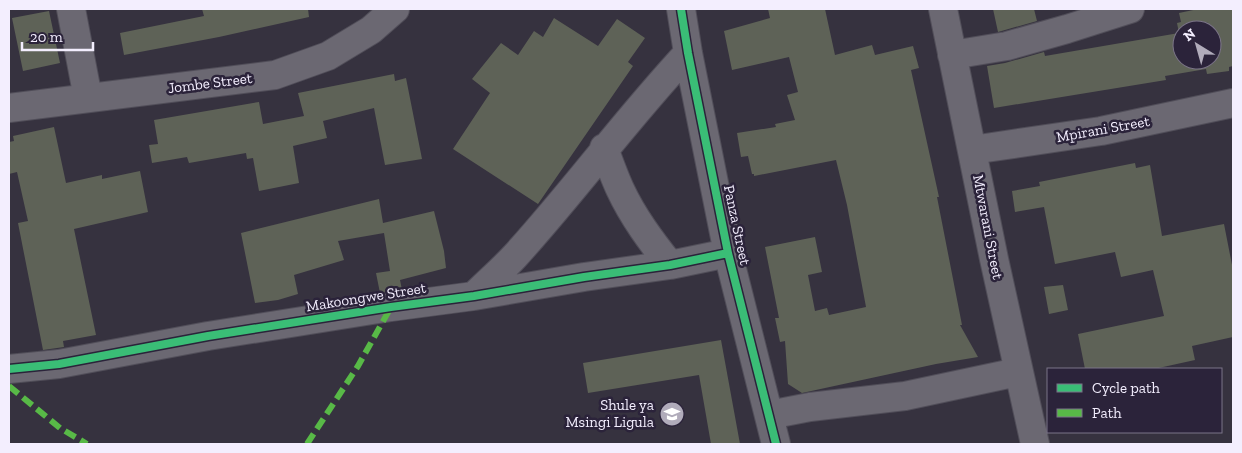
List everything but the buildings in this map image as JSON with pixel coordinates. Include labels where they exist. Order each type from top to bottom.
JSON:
[{"type":"street","points":[[71,9],[88,98]]},
{"type":"street","name":"Jombe Street","points":[[9,108],[275,75],[328,56],[371,30],[395,9]]},
{"type":"street","name":"Panza Street","points":[[681,9],[728,253],[776,444]]},
{"type":"street","name":"Mtwarani Street","points":[[943,9],[1018,372],[1035,444]]},
{"type":"street","points":[[952,55],[1007,46],[1067,30],[1130,9]]},
{"type":"street","points":[[474,296],[514,258],[564,200],[604,148],[653,90],[688,53]]},
{"type":"street","name":"Mpirani Street","points":[[972,150],[1101,131],[1233,103]]},
{"type":"street","points":[[604,148],[619,187],[633,213],[670,265]]},
{"type":"street","name":"Makoongwe Street","points":[[9,369],[59,364],[390,306],[474,296],[584,277],[670,265],[728,253]]},
{"type":"street","points":[[769,415],[810,407],[905,396],[1018,372]]},
{"type":"marked path","points":[[307,444],[358,366],[391,307]]},
{"type":"marked path","points":[[9,386],[60,428],[87,444]]},
{"type":"cycle path","points":[[681,9],[728,253],[776,444]]},
{"type":"cycle path","points":[[9,369],[59,364],[208,336],[670,265],[728,253]]},
{"type":"place","name":"Shule ya Msingi Ligula","points":[[672,414]]}]
